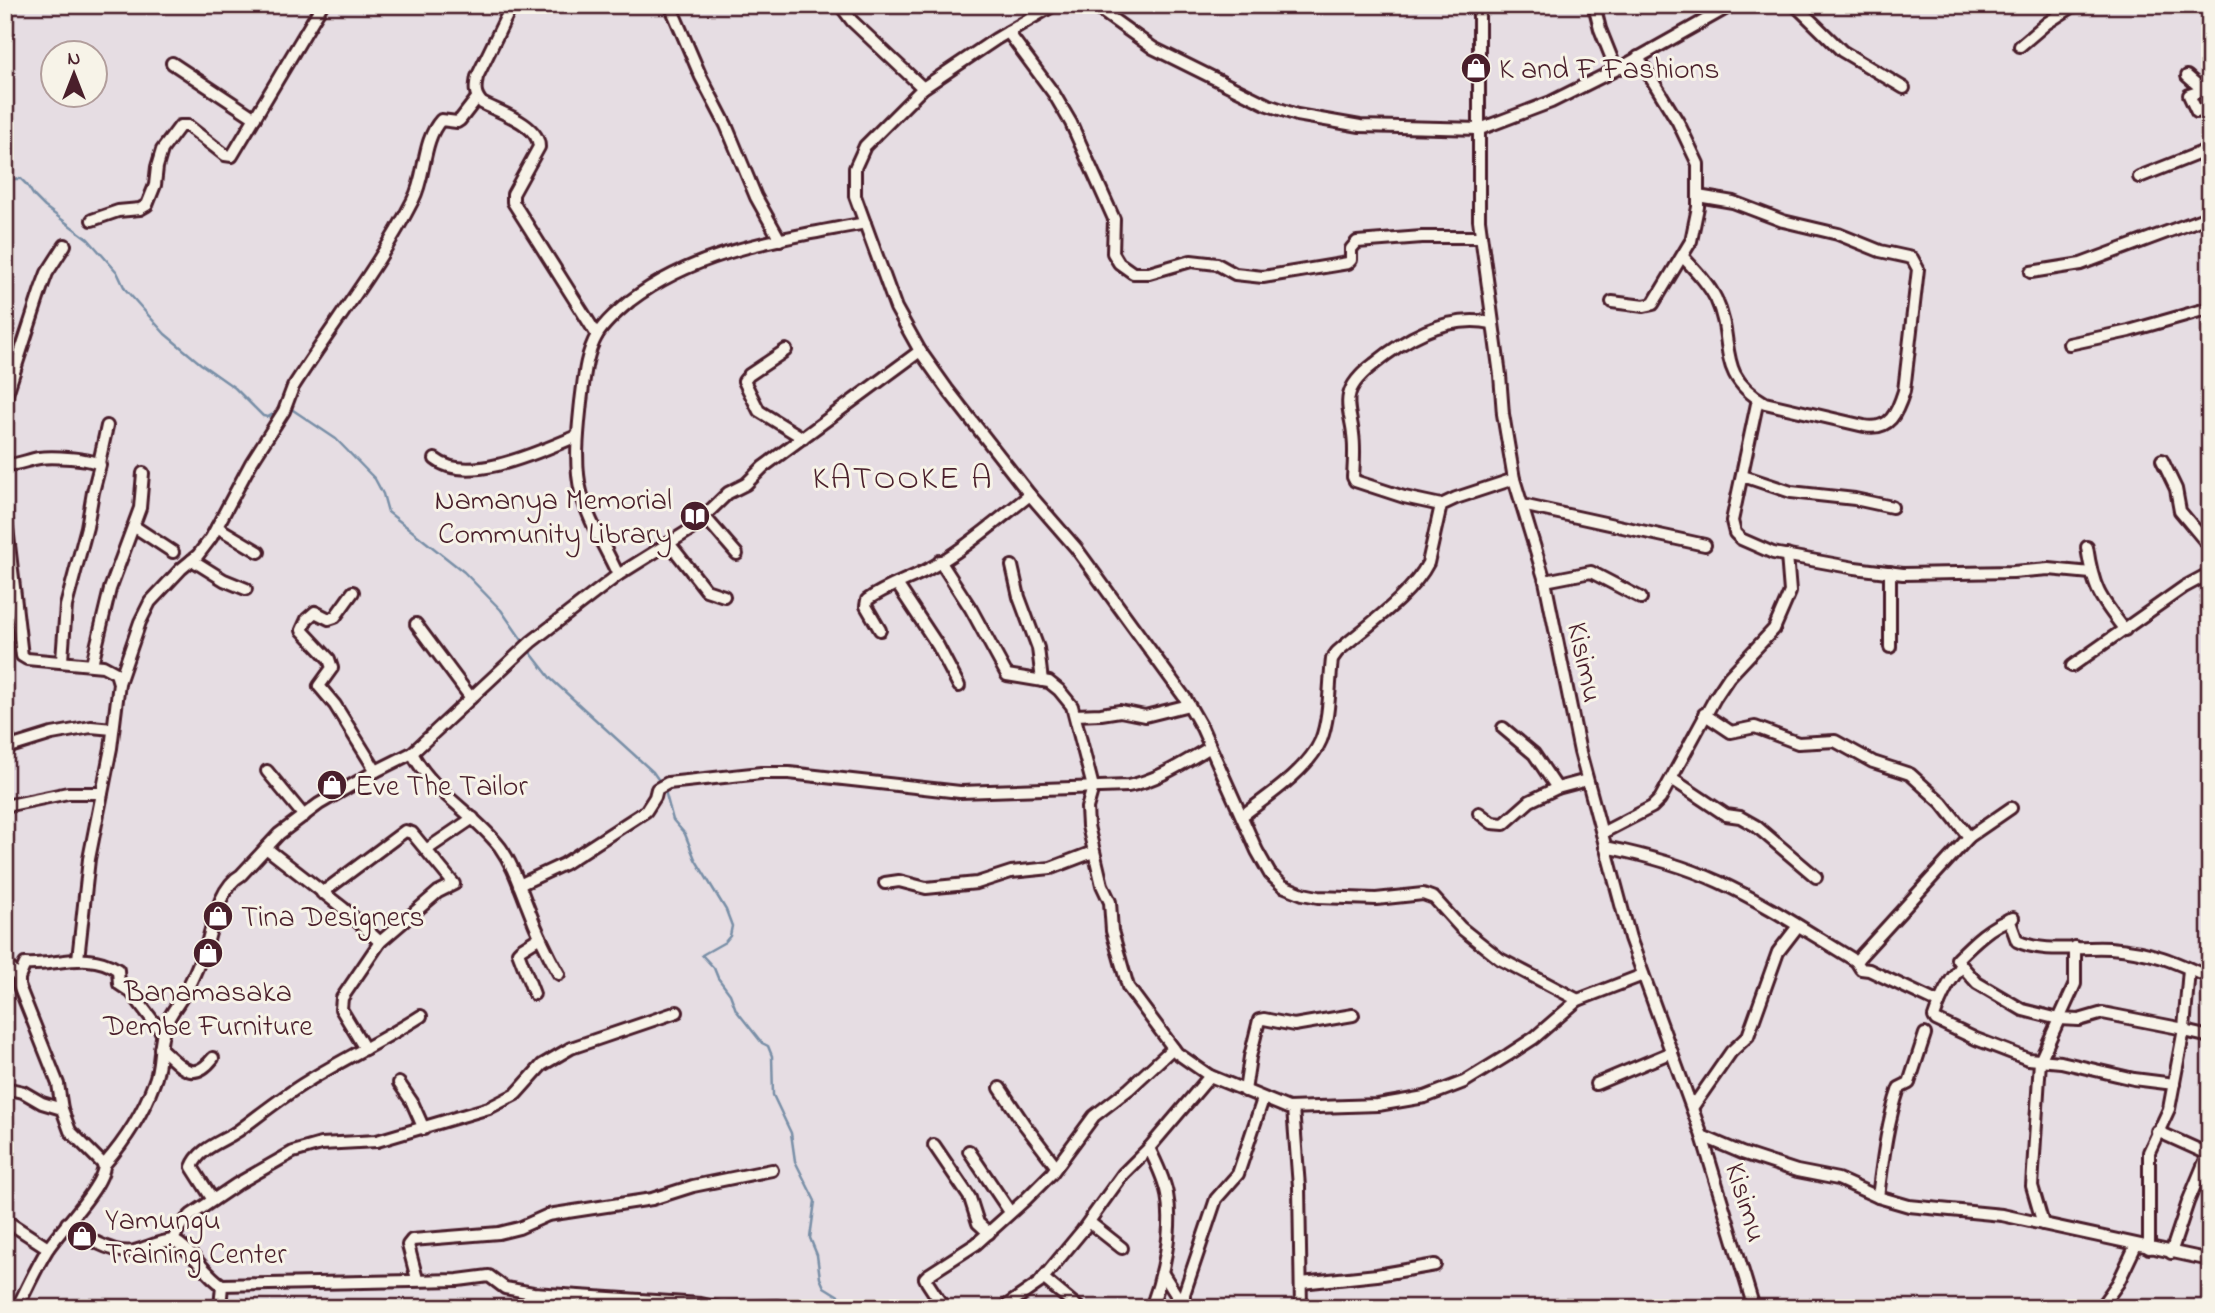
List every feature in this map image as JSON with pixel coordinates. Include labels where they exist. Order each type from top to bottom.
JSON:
[{"type":"street","points":[[92,220],[147,205],[155,185],[162,150],[180,126],[188,126],[229,157],[232,156],[322,5]]},
{"type":"street","points":[[512,5],[477,77],[475,90],[482,103],[526,126],[536,135],[539,147],[513,194],[513,202],[597,335]]},
{"type":"street","points":[[670,5],[756,197],[780,240]]},
{"type":"street","points":[[839,5],[852,21],[923,88]]},
{"type":"street","points":[[1054,5],[923,88],[865,146],[855,168],[855,196],[896,308],[920,351],[947,389],[1030,495],[1076,548],[1189,705],[1270,874],[1283,886],[1303,894],[1352,900],[1423,894],[1434,898],[1461,928],[1500,959],[1578,1000]]},
{"type":"street","points":[[1093,5],[1153,48],[1268,105],[1297,115],[1328,122],[1382,127],[1480,129],[1551,102],[1732,5]]},
{"type":"street","name":"Kisimu","points":[[1479,5],[1478,159],[1481,237],[1503,414],[1514,479],[1545,581],[1587,780],[1630,938],[1702,1136],[1754,1308]]},
{"type":"street","points":[[1594,5],[1600,29],[1616,69]]},
{"type":"street","points":[[1795,5],[1842,51],[1904,88]]},
{"type":"street","points":[[2020,46],[2047,23],[2075,5]]},
{"type":"street","points":[[1008,32],[1054,94],[1071,122],[1114,219],[1113,253],[1119,263],[1133,273],[1149,273],[1191,261],[1217,264],[1235,274],[1263,277],[1348,263],[1351,260],[1351,248],[1357,242],[1422,237],[1481,237]]},
{"type":"street","points":[[1612,302],[1644,306],[1653,304],[1691,241],[1698,207],[1696,157],[1638,57]]},
{"type":"street","points":[[172,63],[255,118]]},
{"type":"street","points":[[2187,76],[2206,89]]},
{"type":"street","points":[[2197,112],[2189,95],[2206,89]]},
{"type":"street","points":[[78,959],[89,859],[119,683],[139,622],[150,602],[211,538],[303,371],[385,251],[415,198],[436,126],[441,120],[460,120],[477,97]]},
{"type":"street","points":[[2139,177],[2210,149]]},
{"type":"street","points":[[1682,257],[1702,277],[1716,300],[1734,375],[1740,385],[1765,403],[1873,428],[1886,425],[1900,404],[1904,391],[1914,315],[1917,264],[1912,258],[1880,251],[1838,234],[1783,221],[1733,202],[1698,196]]},
{"type":"street","points":[[2031,272],[2081,264],[2210,216]]},
{"type":"street","points":[[618,575],[580,490],[577,436],[585,369],[597,335],[621,308],[670,275],[698,262],[751,245],[864,223]]},
{"type":"street","points":[[5,400],[47,273],[65,245]]},
{"type":"street","points":[[2068,344],[2129,331],[2210,308]]},
{"type":"street","points":[[1492,323],[1478,320],[1442,326],[1417,334],[1397,345],[1362,374],[1350,391],[1348,405],[1353,433],[1353,477],[1355,481],[1441,506],[1456,498],[1514,479]]},
{"type":"street","points":[[786,350],[749,374],[744,381],[759,411],[803,438]]},
{"type":"street","points":[[5,1303],[17,1307],[48,1248],[104,1172],[104,1165],[122,1144],[158,1073],[165,1025],[191,980],[215,911],[234,879],[241,875],[279,834],[332,795],[412,753],[526,645],[618,575],[690,530],[728,494],[746,484],[763,467],[920,351]]},
{"type":"street","points":[[1758,399],[1732,521],[1735,533],[1741,539],[1773,553],[1903,574],[2056,569],[2091,573]]},
{"type":"street","points":[[62,660],[65,614],[87,527],[107,426]]},
{"type":"street","points":[[435,459],[444,466],[458,468],[503,465],[577,436]]},
{"type":"street","points":[[5,466],[44,458],[99,463]]},
{"type":"street","points":[[2162,460],[2176,489],[2180,511],[2210,547]]},
{"type":"street","points":[[92,664],[112,582],[141,508],[143,473]]},
{"type":"street","points":[[1742,476],[1791,492],[1855,499],[1892,507]]},
{"type":"street","points":[[880,629],[866,603],[884,588],[940,561],[1030,495]]},
{"type":"street","points":[[1522,505],[1587,517],[1705,545]]},
{"type":"street","points":[[1243,816],[1292,778],[1320,744],[1324,731],[1332,659],[1389,608],[1423,572],[1428,563],[1441,506]]},
{"type":"street","points":[[5,510],[22,656],[27,659],[62,660],[110,668],[116,673],[119,683]]},
{"type":"street","points":[[704,516],[737,554]]},
{"type":"street","points":[[135,527],[173,552]]},
{"type":"street","points":[[217,527],[259,552]]},
{"type":"street","points":[[669,543],[706,590],[724,596]]},
{"type":"street","points":[[2087,547],[2091,573],[2099,596],[2125,630]]},
{"type":"street","points":[[1602,833],[1652,807],[1672,779],[1704,715],[1730,677],[1763,642],[1778,620],[1790,592],[1787,555]]},
{"type":"street","points":[[192,560],[223,580],[246,589]]},
{"type":"street","points":[[940,561],[971,609],[1007,675],[1049,682],[1072,706],[1093,787],[1087,808],[1093,852],[1102,885],[1110,902],[1112,931],[1128,987],[1173,1048],[1210,1076],[1263,1099],[1293,1108],[1378,1105],[1425,1097],[1464,1082],[1508,1055],[1534,1038],[1578,1000],[1643,975]]},
{"type":"street","points":[[1012,566],[1019,597],[1038,648],[1042,681]]},
{"type":"street","points":[[1545,581],[1591,572],[1641,598]]},
{"type":"street","points":[[1889,572],[1890,647]]},
{"type":"street","points":[[2072,666],[2184,587],[2210,573]]},
{"type":"street","points":[[897,584],[938,646],[959,686]]},
{"type":"street","points":[[353,592],[335,617],[329,619],[315,612],[302,630],[329,659],[332,668],[319,686],[335,705],[376,771]]},
{"type":"street","points":[[416,624],[471,698]]},
{"type":"street","points":[[1075,715],[1101,715],[1120,711],[1145,716],[1189,705]]},
{"type":"street","points":[[1704,715],[1731,732],[1750,726],[1798,744],[1835,741],[1872,762],[1910,774],[1942,803],[1969,837]]},
{"type":"street","points":[[5,729],[13,746],[52,734],[91,727],[113,730]]},
{"type":"street","points":[[1503,728],[1534,754],[1557,788]]},
{"type":"street","points":[[519,885],[564,864],[646,811],[657,789],[668,783],[761,773],[789,773],[960,792],[1093,787],[1145,782],[1163,775],[1209,748]]},
{"type":"street","points":[[412,753],[421,768],[461,809],[481,823],[499,845],[514,870],[540,937],[559,974]]},
{"type":"street","points":[[267,771],[303,816]]},
{"type":"street","points":[[1672,779],[1726,815],[1740,817],[1756,827],[1816,877]]},
{"type":"street","points":[[1479,813],[1492,823],[1504,824],[1530,801],[1557,788],[1587,780]]},
{"type":"street","points":[[5,806],[68,793],[102,793]]},
{"type":"street","points":[[1856,961],[1969,837],[2011,808]]},
{"type":"street","points":[[426,850],[473,818]]},
{"type":"street","points":[[322,893],[401,833],[412,833],[454,884],[438,892],[380,942],[340,1003],[346,1020],[365,1049]]},
{"type":"street","points":[[1605,847],[1645,855],[1722,883],[1856,961],[1861,969],[1869,970],[1939,1003]]},
{"type":"street","points":[[266,848],[343,908],[380,942]]},
{"type":"street","points":[[885,883],[898,881],[926,888],[942,888],[977,883],[1011,872],[1051,868],[1093,852]]},
{"type":"street","points":[[2210,978],[2168,958],[2148,952],[2025,945],[2017,941],[2011,918],[1994,927],[1957,959],[1977,983],[2023,1010],[2059,1019],[2079,1020],[2103,1013],[2210,1037]]},
{"type":"street","points":[[1692,1108],[1731,1052],[1748,1036],[1778,952],[1798,926]]},
{"type":"street","points":[[534,994],[518,952],[540,937]]},
{"type":"street","points":[[2043,1224],[2032,1186],[2040,1060],[2075,984],[2076,947]]},
{"type":"street","points":[[104,1165],[70,1130],[62,1109],[58,1084],[19,986],[19,978],[25,964],[40,965],[49,961],[78,959],[102,961],[118,970],[119,984],[131,992],[163,1034]]},
{"type":"street","points":[[5,963],[19,978]]},
{"type":"street","points":[[1962,967],[1955,974],[1939,1003],[1934,1017],[1939,1023],[2028,1059],[2061,1062],[2134,1079],[2174,1084]]},
{"type":"street","points":[[2149,1248],[2149,1152],[2169,1109],[2184,1030],[2189,969]]},
{"type":"street","points":[[67,1223],[84,1237],[124,1251],[173,1240],[185,1220],[237,1184],[300,1149],[321,1144],[377,1141],[460,1118],[516,1094],[542,1065],[570,1048],[677,1012]]},
{"type":"street","points":[[1245,1091],[1259,1020],[1294,1026],[1353,1015]]},
{"type":"street","points":[[214,1200],[192,1171],[194,1161],[205,1150],[236,1133],[271,1104],[309,1080],[421,1016]]},
{"type":"street","points":[[1878,1197],[1892,1108],[1899,1088],[1909,1083],[1925,1034]]},
{"type":"street","points":[[160,1048],[179,1065],[195,1072],[200,1071],[213,1058]]},
{"type":"street","points":[[944,1308],[926,1278],[976,1244],[1026,1199],[1056,1166],[1094,1116],[1129,1089],[1173,1048]]},
{"type":"street","points":[[1596,1084],[1672,1052]]},
{"type":"street","points":[[1003,1308],[1032,1290],[1043,1278],[1089,1222],[1123,1174],[1149,1148],[1210,1076]]},
{"type":"street","points":[[398,1083],[412,1102],[424,1129]]},
{"type":"street","points":[[5,1088],[23,1092],[42,1103],[62,1109]]},
{"type":"street","points":[[1000,1088],[1056,1166]]},
{"type":"street","points":[[1184,1308],[1184,1294],[1216,1199],[1238,1174],[1263,1099]]},
{"type":"street","points":[[1293,1108],[1299,1186],[1301,1308]]},
{"type":"street","points":[[2157,1131],[2208,1154],[2171,1253]]},
{"type":"street","points":[[1702,1136],[1786,1167],[1838,1180],[1878,1197],[1909,1206],[2003,1215],[2210,1260]]},
{"type":"street","points":[[934,1144],[970,1198],[978,1223],[989,1233]]},
{"type":"street","points":[[1149,1148],[1167,1195],[1169,1214],[1163,1274],[1151,1308]]},
{"type":"street","points":[[969,1151],[1010,1212]]},
{"type":"street","points":[[416,1279],[408,1244],[412,1240],[499,1233],[519,1228],[548,1215],[652,1199],[693,1186],[772,1170]]},
{"type":"street","points":[[5,1220],[48,1248]]},
{"type":"street","points":[[1089,1222],[1122,1248]]},
{"type":"street","points":[[173,1240],[222,1285],[457,1280],[489,1276],[505,1288],[533,1293],[701,1304],[719,1308]]},
{"type":"street","points":[[2100,1308],[2118,1283],[2136,1245]]},
{"type":"street","points":[[1301,1283],[1377,1275],[1435,1265]]},
{"type":"street","points":[[1163,1274],[1184,1308]]},
{"type":"street","points":[[1043,1278],[1079,1308]]},
{"type":"street","points":[[220,1308],[222,1285]]},
{"type":"street","points":[[729,1308],[777,1306]]},
{"type":"waterway","points":[[5,167],[13,179],[21,179],[45,207],[88,239],[117,272],[125,289],[165,334],[235,388],[263,416],[268,417],[278,411]]},
{"type":"waterway","points":[[290,408],[336,439],[375,479],[388,512],[464,572],[501,610],[524,643]]},
{"type":"waterway","points":[[527,648],[551,679],[653,772],[660,782]]},
{"type":"waterway","points":[[664,787],[673,820],[685,834],[695,859],[726,910],[732,926],[730,936],[725,942],[702,955],[714,968],[730,994],[736,1010],[762,1043],[768,1046],[772,1056],[773,1095],[791,1133],[795,1161],[815,1201],[810,1238],[817,1255],[820,1278],[824,1287],[850,1303],[851,1308]]},
{"type":"place","name":"K and F Fashions","points":[[1476,68]]},
{"type":"place","name":"Namanya Memorial Community Library","points":[[695,516]]},
{"type":"place","name":"Eve The Tailor","points":[[332,785]]},
{"type":"place","name":"Tina Designers","points":[[218,916]]},
{"type":"place","name":"Banamasaka Dembe Furniture","points":[[208,953]]},
{"type":"place","name":"Yamungu Training Center","points":[[82,1236]]},
{"type":"district","name":"KATOOKE A","points":[[903,476]]}]
